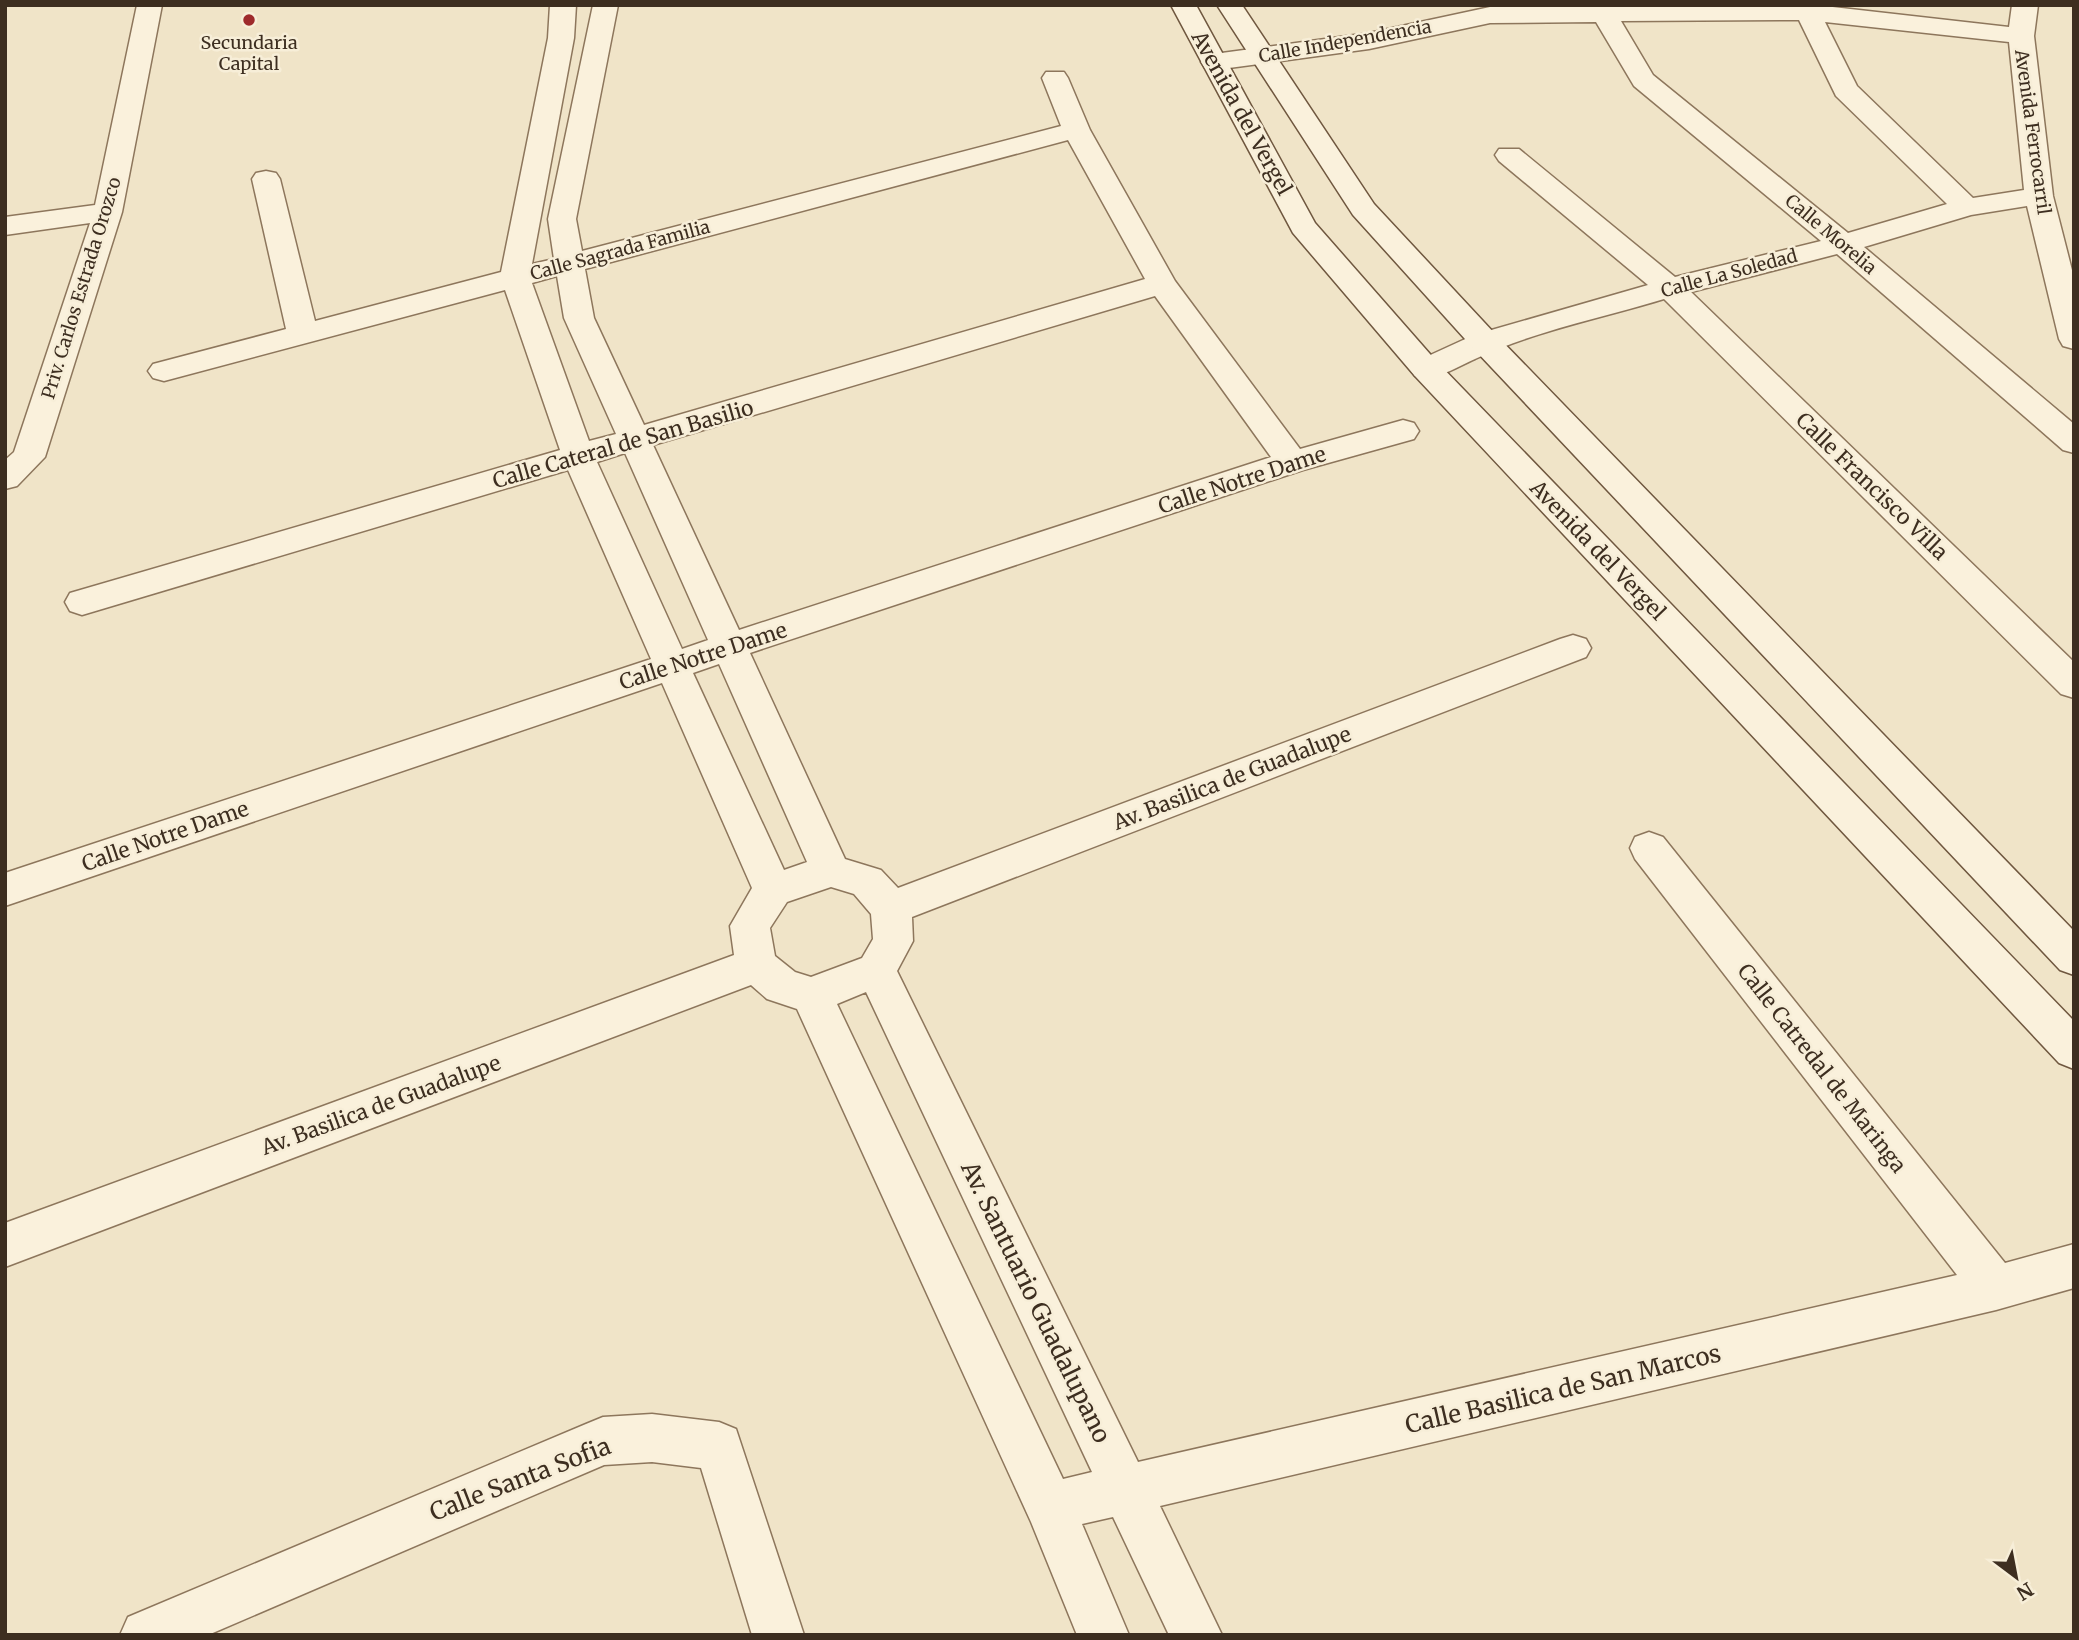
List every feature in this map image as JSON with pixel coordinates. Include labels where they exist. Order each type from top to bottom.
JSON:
[{"type":"street","name":"Priv. Carlos Estrada Orozco","points":[[5,478],[29,457],[108,212],[150,5]]},
{"type":"street","points":[[562,5],[561,38],[515,278],[579,458],[773,890]]},
{"type":"street","name":"Avenida del Vergel","points":[[1183,5],[1304,227],[1426,369],[2074,1050]]},
{"type":"street","name":"Avenida del Vergel","points":[[1229,5],[1363,209],[1485,342],[2074,958]]},
{"type":"street","name":"Avenida Ferrocarril","points":[[2025,5],[2021,36],[2039,196],[2074,339]]},
{"type":"street","name":"Calle Independencia","points":[[1214,62],[1369,41],[1490,15],[1609,11],[1808,12],[2021,36]]},
{"type":"street","name":"Calle Morelia","points":[[1609,11],[1643,80],[1843,244],[2074,442]]},
{"type":"street","points":[[1808,12],[1845,90],[1967,207]]},
{"type":"street","points":[[561,38],[604,20]]},
{"type":"street","points":[[604,20],[562,219],[579,318],[831,871]]},
{"type":"street","points":[[1055,78],[1076,130],[1162,284],[1292,462]]},
{"type":"street","name":"Calle Sagrada Familia","points":[[164,371],[1076,130]]},
{"type":"street","name":"Calle Francisco Villa","points":[[1509,155],[1670,288],[2074,684]]},
{"type":"street","points":[[267,179],[303,334]]},
{"type":"street","name":"Calle La Soledad","points":[[1426,369],[1485,342],[1670,288],[1843,244],[1967,207],[2039,196]]},
{"type":"street","points":[[5,226],[108,212]]},
{"type":"street","name":"Calle Cateral de San Basilio","points":[[82,602],[579,458],[1162,284]]},
{"type":"street","name":"Calle Notre Dame","points":[[5,890],[1292,462],[1403,431]]},
{"type":"street","name":"Av. Basilica de Guadalupe","points":[[891,908],[1573,648]]},
{"type":"street","name":"Calle Catredal de Maringa","points":[[1649,849],[1996,1288]]},
{"type":"street","points":[[831,871],[867,882],[891,908],[893,941],[876,970],[812,995],[782,986],[756,965],[750,926],[773,890],[831,871]]},
{"type":"street","name":"Av. Basilica de Guadalupe","points":[[5,1245],[756,965]]},
{"type":"street","name":"Av. Santuario Guadalupano","points":[[876,970],[1196,1635]]},
{"type":"street","points":[[812,995],[1050,1507],[1103,1635]]},
{"type":"street","name":"Calle Basilica de San Marcos","points":[[1050,1507],[1996,1288],[2074,1266]]},
{"type":"street","name":"Calle Santa Sofia","points":[[146,1635],[603,1441],[652,1438],[719,1446],[778,1635]]},
{"type":"place","name":"Secundaria Capital","points":[[249,20]]}]
